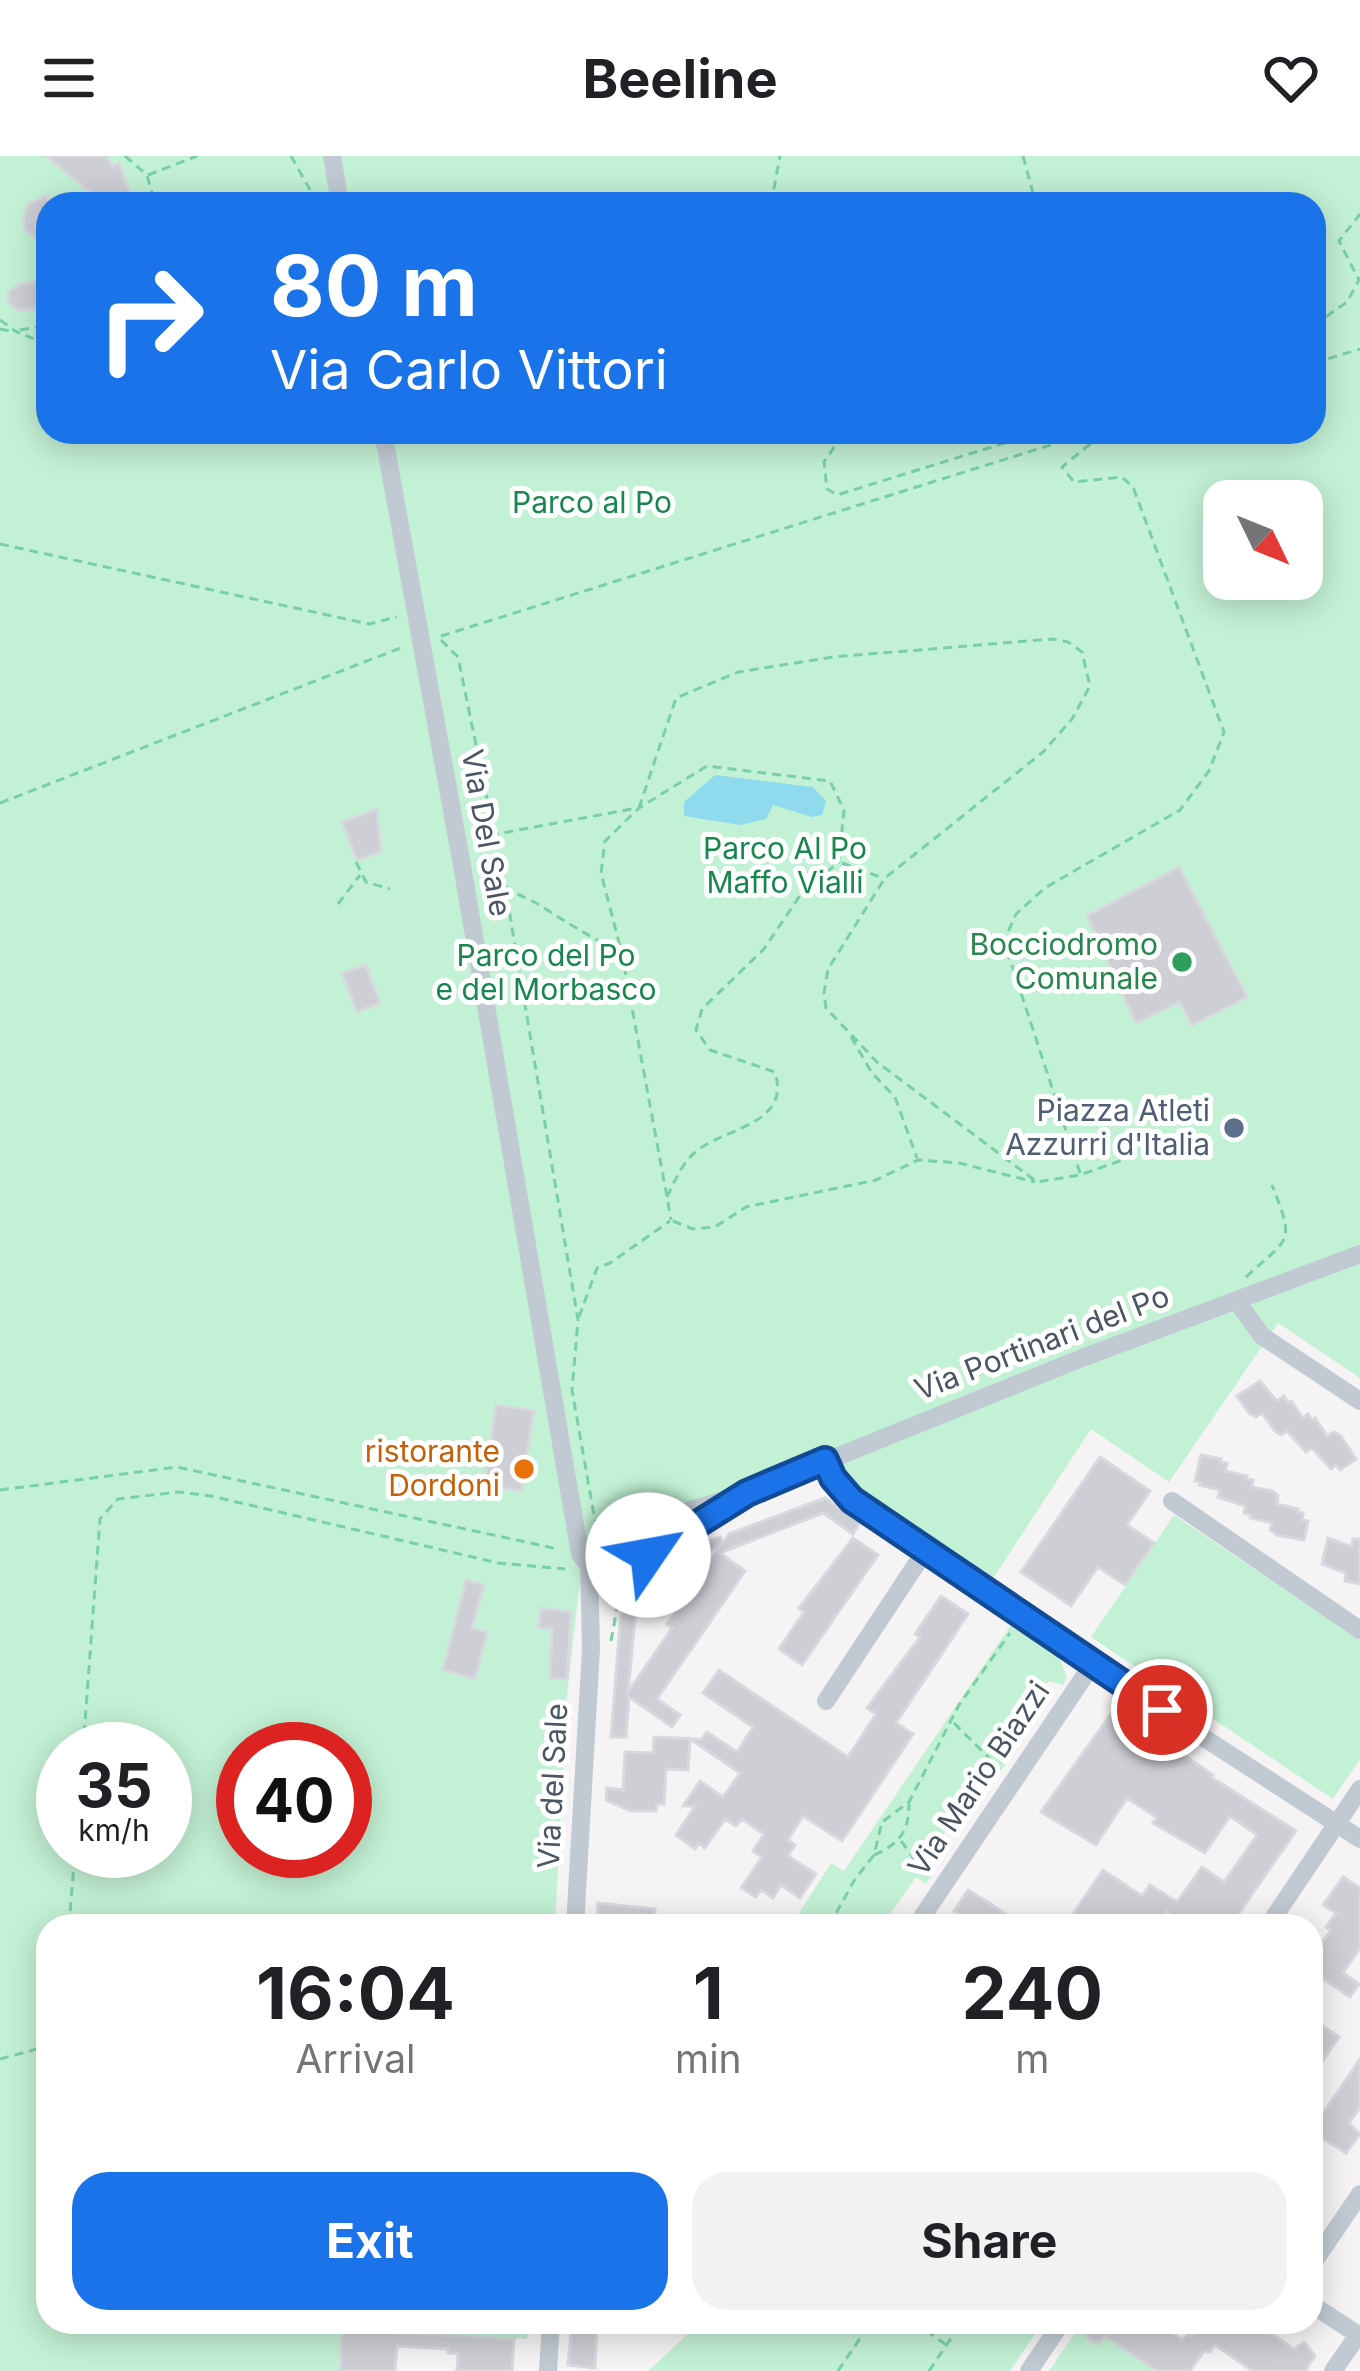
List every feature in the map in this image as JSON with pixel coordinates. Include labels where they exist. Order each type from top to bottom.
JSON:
[{"type":"street","points":[[332,156],[338,192]]},
{"type":"street","name":"Via Del Sale","points":[[385,444],[577,1529],[594,1549]]},
{"type":"street","name":"Via Portinari del Po","points":[[594,1549],[1360,1254]]},
{"type":"street","points":[[1237,1300],[1262,1336],[1360,1401]]},
{"type":"street","points":[[825,1460],[852,1500],[1092,1665],[1360,1839]]},
{"type":"street","name":"Via Portinari del Po","points":[[632,1577],[661,1546],[747,1493]]},
{"type":"street","points":[[1172,1502],[1360,1630]]},
{"type":"street","points":[[632,1542],[632,1577],[605,1583],[594,1549],[632,1542]]},
{"type":"street","name":"Via del Sale","points":[[594,1549],[601,1646]]},
{"type":"street","points":[[826,1701],[926,1551]]},
{"type":"street","name":"Via del Sale","points":[[575,1914],[601,1646],[600,1605],[632,1577]]},
{"type":"street","name":"Via Mario Biazzi","points":[[924,1914],[1092,1665]]},
{"type":"street","points":[[1276,1914],[1360,1790]]},
{"type":"street","points":[[1323,2248],[1360,2194]]},
{"type":"street","points":[[1323,2312],[1359,2335],[1334,2371]]},
{"type":"street","points":[[548,2371],[550,2334]]},
{"type":"street","points":[[1029,2371],[1054,2334]]},
{"type":"path","points":[[125,156],[147,175],[151,192]]},
{"type":"path","points":[[147,175],[197,156]]},
{"type":"path","points":[[291,156],[311,192]]},
{"type":"path","points":[[773,192],[780,156]]},
{"type":"path","points":[[1023,156],[1033,192]]},
{"type":"path","points":[[1326,317],[1347,302],[1359,280],[1339,242],[1360,214]]},
{"type":"path","points":[[0,320],[15,331],[36,327]]},
{"type":"path","points":[[0,329],[36,339]]},
{"type":"path","points":[[1326,359],[1360,349]]},
{"type":"path","points":[[835,444],[824,462],[827,489],[837,495],[1001,444]]},
{"type":"path","points":[[0,803],[421,642],[1054,444]]},
{"type":"path","points":[[1080,1175],[1004,941],[1016,914],[1045,888],[1180,810],[1209,771],[1224,731],[1133,487],[1123,478],[1074,482],[1062,467],[1090,444]]},
{"type":"path","points":[[0,544],[369,624],[416,613]]},
{"type":"path","points":[[639,808],[676,698],[738,672],[833,657],[1052,639],[1068,642],[1082,652],[1090,686],[1072,719],[1043,752],[885,878],[828,969],[824,993],[826,1009],[877,1062],[1037,1182]]},
{"type":"path","points":[[421,642],[443,640],[458,657],[505,886],[578,1320]]},
{"type":"path","points":[[667,1197],[679,1171],[698,1150],[754,1123],[773,1107],[779,1088],[775,1072],[710,1050],[696,1030],[702,1010],[764,949],[801,894],[839,862],[844,810],[830,781],[707,766],[639,808],[604,841],[601,873],[622,954],[671,1220]]},
{"type":"path","points":[[493,836],[639,808]]},
{"type":"path","points":[[356,862],[366,882],[390,889]]},
{"type":"path","points":[[839,862],[885,878]]},
{"type":"path","points":[[338,904],[362,874]]},
{"type":"path","points":[[505,886],[622,954]]},
{"type":"path","points":[[849,1033],[872,1073],[895,1097],[918,1160]]},
{"type":"path","points":[[671,1220],[693,1229],[715,1227],[746,1207],[876,1180],[918,1160],[959,1163],[1037,1182],[1080,1175],[1131,1157]]},
{"type":"path","points":[[1237,1300],[1240,1282],[1277,1253],[1286,1238],[1287,1222],[1272,1185]]},
{"type":"path","points":[[85,1722],[100,1519],[118,1499],[179,1492],[211,1496],[498,1563],[575,1570],[594,1549],[595,1521],[572,1390],[578,1320],[594,1272],[671,1220]]},
{"type":"path","points":[[0,1490],[177,1467],[594,1549]]},
{"type":"path","points":[[601,1646],[632,1577]]},
{"type":"path","points":[[874,1855],[900,1840],[910,1802],[959,1706],[1021,1617]]},
{"type":"path","points":[[952,1722],[1015,1780]]},
{"type":"path","points":[[837,1914],[874,1855],[881,1822],[910,1802]]},
{"type":"path","points":[[900,1840],[921,1870],[942,1888]]},
{"type":"path","points":[[70,1914],[73,1878]]},
{"type":"path","points":[[0,2059],[36,2049]]},
{"type":"path","points":[[838,2371],[863,2334]]},
{"type":"path","points":[[931,2334],[947,2345]]},
{"type":"path","points":[[929,2371],[954,2334]]},
{"type":"path","points":[[935,2362],[938,2371]]},
{"type":"green space","name":"Parco del Po e del Morbasco","points":[[0,156],[1360,156],[1360,1378],[1278,1323],[1169,1482],[1091,1429],[990,1583],[825,1466],[581,1573],[567,1695],[556,1914],[36,1914],[36,2334],[342,2334],[339,2371],[0,2371]]},
{"type":"green space","points":[[1174,1515],[1360,1640],[1360,1759],[1333,1799],[1091,1637]]},
{"type":"green space","points":[[1011,1625],[1060,1659],[1067,1677],[1063,1685],[1049,1681],[998,1754],[1005,1765],[997,1776],[986,1770],[926,1861],[933,1873],[926,1884],[916,1877],[890,1914],[799,1914],[831,1863],[844,1871]]},
{"type":"green space","name":"Parco del Po e del Morbasco","points":[[434,2334],[527,2334],[527,2339]]},
{"type":"green space","points":[[688,2334],[1035,2334],[1010,2371],[648,2371]]},
{"type":"green space","points":[[1074,2334],[1086,2334],[1099,2344],[1105,2336],[1157,2371],[1049,2371]]},
{"type":"water","points":[[715,775],[813,787],[826,801],[822,815],[812,817],[773,805],[766,819],[740,825],[684,816],[684,802]]},
{"type":"building","points":[[46,156],[106,156],[113,166],[119,163],[130,192],[90,192]]},
{"type":"building","points":[[36,200],[36,238],[24,229],[28,204]]},
{"type":"building","points":[[34,283],[36,309],[18,310],[8,302],[8,292],[20,284]]},
{"type":"building","points":[[377,809],[381,852],[357,860],[342,822]]},
{"type":"building","points":[[1179,867],[1247,997],[1192,1025],[1180,1002],[1136,1023],[1087,916]]},
{"type":"building","points":[[366,965],[380,1003],[357,1012],[342,973]]},
{"type":"building","points":[[1260,1381],[1277,1401],[1284,1396],[1303,1418],[1308,1414],[1315,1418],[1327,1436],[1334,1432],[1341,1436],[1356,1459],[1340,1470],[1336,1465],[1331,1469],[1287,1431],[1281,1435],[1275,1431],[1262,1413],[1256,1417],[1249,1413],[1237,1396]]},
{"type":"building","points":[[496,1405],[534,1411],[521,1491],[484,1485]]},
{"type":"building","points":[[1201,1455],[1221,1459],[1227,1463],[1225,1471],[1247,1476],[1253,1480],[1252,1487],[1278,1496],[1277,1504],[1303,1513],[1302,1520],[1308,1521],[1304,1540],[1277,1535],[1270,1530],[1272,1523],[1250,1518],[1244,1513],[1245,1506],[1218,1497],[1220,1490],[1199,1485],[1195,1481]]},
{"type":"building","points":[[1100,1457],[1150,1491],[1127,1525],[1154,1543],[1125,1585],[1098,1567],[1071,1606],[1021,1572]]},
{"type":"building","points":[[825,1498],[860,1522],[853,1534],[823,1513],[720,1553],[745,1571],[657,1699],[680,1715],[672,1727],[629,1697],[626,1737],[611,1737],[621,1612],[632,1590],[681,1551],[720,1537],[723,1543],[729,1534]],"holes":[[[722,1544],[667,1624],[672,1628],[628,1692],[635,1618],[645,1598],[665,1577]]]},
{"type":"building","points":[[853,1538],[878,1555],[802,1665],[779,1649],[804,1612],[799,1608]]},
{"type":"building","points":[[1328,1538],[1352,1547],[1353,1539],[1360,1539],[1360,1584],[1345,1581],[1346,1573],[1322,1564]]},
{"type":"building","points":[[466,1580],[484,1585],[472,1628],[487,1632],[475,1679],[443,1670]]},
{"type":"building","points":[[941,1596],[968,1614],[896,1723],[913,1734],[842,1841],[803,1816],[788,1840],[795,1845],[788,1856],[816,1874],[800,1898],[781,1885],[773,1898],[761,1890],[756,1897],[741,1888],[762,1857],[753,1851],[764,1834],[742,1819],[736,1826],[725,1819],[705,1848],[699,1843],[695,1849],[676,1835],[695,1806],[683,1806],[700,1781],[723,1797],[740,1773],[690,1739],[688,1770],[666,1769],[664,1804],[657,1804],[656,1811],[631,1811],[606,1800],[607,1788],[623,1790],[625,1752],[653,1753],[654,1737],[702,1739],[707,1732],[737,1752],[753,1727],[703,1693],[719,1670],[848,1757],[876,1714],[867,1708],[920,1637],[915,1634]]},
{"type":"building","points":[[541,1608],[571,1612],[567,1679],[550,1678],[552,1629],[538,1628]]},
{"type":"building","points":[[1115,1708],[1296,1831],[1238,1914],[1073,1914],[1103,1870],[1142,1896],[1150,1885],[1177,1902],[1202,1867],[1224,1882],[1257,1835],[1230,1816],[1205,1853],[1153,1823],[1157,1818],[1127,1798],[1096,1845],[1041,1812]]},
{"type":"building","points":[[1343,1877],[1360,1888],[1360,1948],[1343,1973],[1359,1984],[1350,1997],[1323,1979],[1323,1942],[1336,1913],[1323,1905]]},
{"type":"building","points":[[968,1890],[1005,1914],[958,1914],[954,1911]]},
{"type":"building","points":[[598,1903],[655,1909],[655,1914],[598,1914]]},
{"type":"building","points":[[1323,2026],[1339,2037],[1323,2060]]},
{"type":"building","points":[[1360,2059],[1360,2107],[1349,2123],[1360,2134],[1346,2153],[1323,2139],[1323,2113]]},
{"type":"building","points":[[342,2334],[514,2339],[512,2371],[457,2371],[458,2353],[397,2346],[395,2371],[340,2371]]},
{"type":"building","points":[[571,2334],[596,2334],[595,2368],[568,2365]]},
{"type":"building","points":[[1084,2334],[1173,2334],[1182,2340],[1189,2334],[1272,2334],[1294,2349],[1304,2342],[1315,2356],[1305,2371],[1253,2371],[1215,2345],[1210,2352],[1204,2351],[1190,2371],[1157,2371],[1105,2336],[1099,2344]]},
{"type":"place","name":"Bocciodromo Comunale","points":[[1182,962]]},
{"type":"place","name":"Piazza Atleti Azzurri d'Italia","points":[[1234,1128]]},
{"type":"place","name":"ristorante Dordoni","points":[[524,1469]]},
{"type":"route","points":[[648,1555],[747,1493],[825,1460],[852,1500],[1162,1710]]},
{"type":"park label","name":"Parco al Po","points":[[592,503]]},
{"type":"park label","name":"Parco Al Po Maffo Vialli","points":[[785,866]]}]
